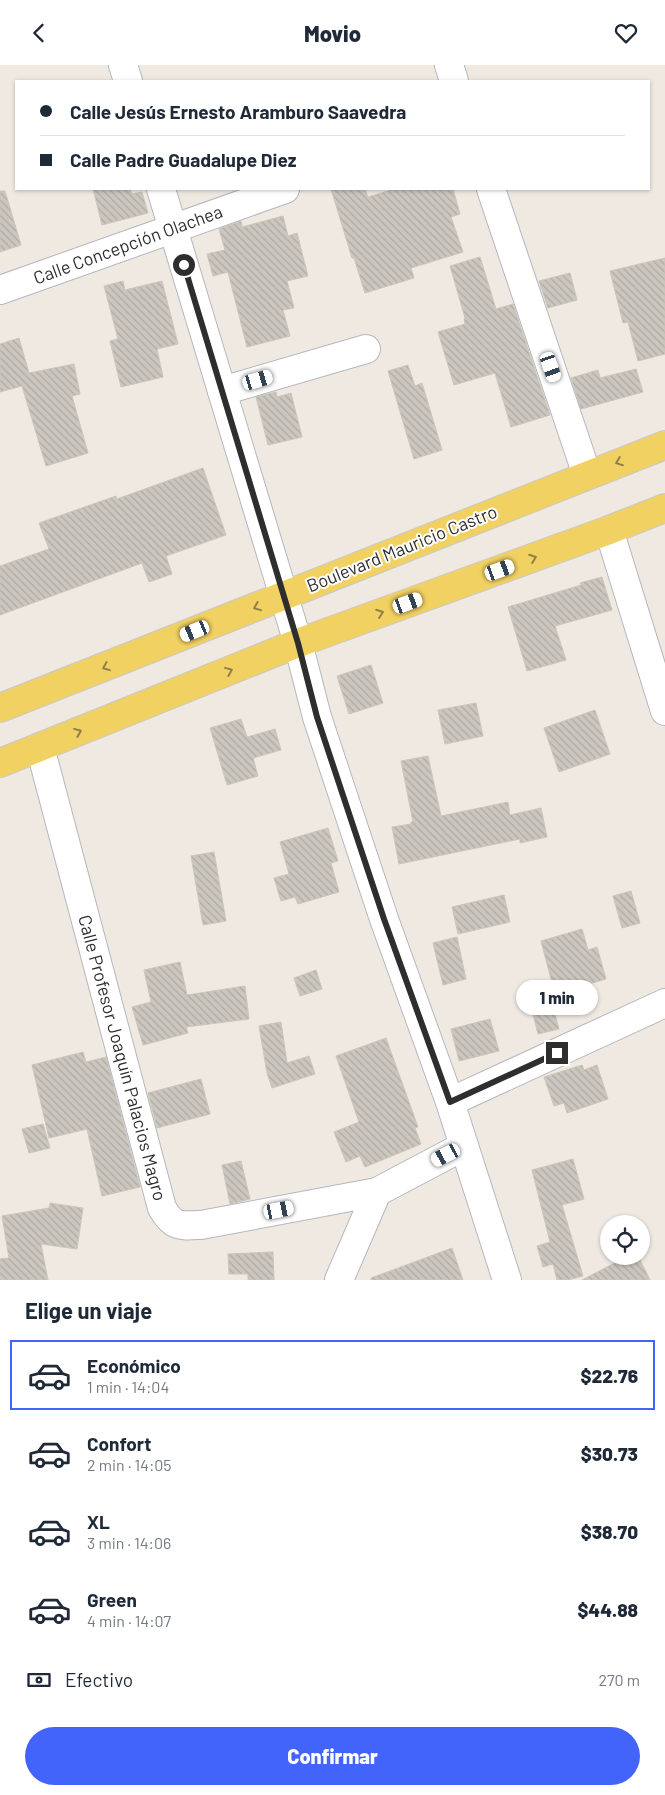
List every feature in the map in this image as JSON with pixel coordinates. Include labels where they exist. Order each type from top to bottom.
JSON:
[{"type":"main road","name":"Boulevard Mauricio Castro","points":[[0,708],[665,445]]},
{"type":"main road","points":[[0,763],[298,643],[610,530],[665,507]]},
{"type":"street","points":[[123,65],[128,80]]},
{"type":"street","points":[[449,65],[454,80]]},
{"type":"street","points":[[161,190],[298,643],[317,717],[387,929],[450,1102],[507,1280]]},
{"type":"street","name":"Calle Concepción Olachea","points":[[0,290],[282,190]]},
{"type":"street","points":[[491,190],[586,475]]},
{"type":"street","points":[[222,391],[366,349]]},
{"type":"street","points":[[610,530],[665,711]]},
{"type":"street","name":"Calle Profesor Joaquín Palacios Magro","points":[[40,747],[162,1208],[170,1221],[182,1226],[200,1225],[376,1192]]},
{"type":"street","points":[[450,1102],[665,1003]]},
{"type":"street","points":[[339,1280],[376,1192],[464,1146]]},
{"type":"building","points":[[93,190],[130,190],[132,194],[142,192],[148,213],[102,225]]},
{"type":"building","points":[[331,190],[365,190],[368,197],[392,190],[453,190],[460,214],[451,217],[463,252],[411,268],[414,278],[365,293],[354,258],[352,258]]},
{"type":"building","points":[[0,191],[5,191],[21,245],[0,252]]},
{"type":"building","points":[[283,216],[288,236],[297,233],[308,276],[287,281],[294,308],[283,310],[290,336],[247,347],[228,272],[213,276],[207,254],[225,250],[219,229],[241,221],[242,227]]},
{"type":"building","points":[[480,257],[496,309],[513,304],[550,415],[511,427],[495,373],[454,385],[438,332],[465,324],[465,318],[450,266]]},
{"type":"building","points":[[665,258],[665,354],[638,361],[628,322],[623,323],[610,271]]},
{"type":"building","points":[[570,273],[577,300],[548,308],[539,281]]},
{"type":"building","points":[[123,281],[125,290],[162,281],[178,344],[157,349],[163,377],[121,387],[110,341],[118,339],[104,286]]},
{"type":"building","points":[[19,338],[29,373],[74,364],[80,394],[72,396],[88,453],[46,466],[22,386],[0,392],[0,344]]},
{"type":"building","points":[[408,365],[415,386],[422,383],[442,450],[414,459],[388,371]]},
{"type":"building","points":[[636,369],[643,392],[581,409],[571,378],[598,370],[600,378]]},
{"type":"building","points":[[276,392],[277,397],[291,393],[302,437],[268,445],[256,397]]},
{"type":"building","points":[[203,468],[226,535],[166,556],[172,574],[149,582],[142,563],[0,615],[0,566],[49,549],[39,523],[116,496],[117,499]]},
{"type":"building","points":[[602,577],[612,610],[555,626],[566,660],[527,671],[508,607]]},
{"type":"building","points":[[371,665],[383,703],[349,714],[337,676]]},
{"type":"building","points":[[476,703],[483,736],[445,744],[438,710]]},
{"type":"building","points":[[595,710],[610,754],[559,772],[544,728]]},
{"type":"building","points":[[241,719],[247,737],[275,729],[281,750],[253,758],[258,776],[227,785],[210,728]]},
{"type":"building","points":[[428,756],[441,816],[508,802],[510,815],[541,808],[547,837],[520,843],[520,839],[399,864],[392,827],[413,822],[401,761]]},
{"type":"building","points":[[328,828],[338,861],[331,863],[339,892],[298,904],[295,897],[281,901],[274,878],[289,874],[280,842]]},
{"type":"building","points":[[214,852],[226,921],[203,925],[191,856]]},
{"type":"building","points":[[631,891],[640,923],[622,928],[613,896]]},
{"type":"building","points":[[504,895],[510,922],[458,934],[452,907]]},
{"type":"building","points":[[582,929],[588,950],[597,947],[606,979],[555,994],[541,941]]},
{"type":"building","points":[[457,937],[466,979],[443,985],[433,943]]},
{"type":"building","points":[[180,962],[187,995],[245,986],[249,1019],[186,1027],[188,1033],[143,1045],[132,1007],[151,1002],[144,970]]},
{"type":"building","points":[[316,970],[322,989],[300,996],[294,978]]},
{"type":"building","points":[[550,996],[559,1029],[538,1034],[530,1002]]},
{"type":"building","points":[[490,1019],[499,1051],[459,1061],[451,1029]]},
{"type":"building","points":[[281,1022],[287,1063],[309,1056],[315,1074],[272,1088],[267,1073],[259,1026]]},
{"type":"building","points":[[386,1038],[418,1127],[415,1128],[421,1144],[365,1167],[360,1156],[346,1162],[334,1132],[359,1122],[336,1056]]},
{"type":"building","points":[[83,1052],[86,1062],[106,1057],[140,1187],[102,1196],[87,1129],[49,1138],[32,1065]]},
{"type":"building","points":[[582,1065],[584,1070],[597,1065],[608,1099],[567,1113],[564,1103],[554,1106],[544,1077]]},
{"type":"building","points":[[201,1079],[210,1114],[157,1128],[148,1093]]},
{"type":"building","points":[[43,1124],[50,1148],[29,1153],[22,1129]]},
{"type":"building","points":[[573,1159],[584,1199],[562,1205],[583,1276],[568,1280],[557,1280],[553,1264],[543,1267],[537,1246],[550,1242],[532,1170]]},
{"type":"building","points":[[241,1161],[250,1199],[230,1204],[222,1165]]},
{"type":"building","points":[[50,1203],[83,1208],[77,1249],[41,1244],[48,1280],[0,1280],[0,1259],[9,1258],[2,1216],[49,1208]]},
{"type":"building","points":[[452,1248],[463,1280],[371,1280],[371,1278]]},
{"type":"building","points":[[273,1252],[274,1280],[248,1280],[248,1274],[229,1274],[228,1254]]},
{"type":"building","points":[[611,1265],[642,1265],[650,1280],[582,1280]]},
{"type":"route","points":[[184,265],[298,643],[317,717],[384,919],[450,1102],[557,1053]]}]
